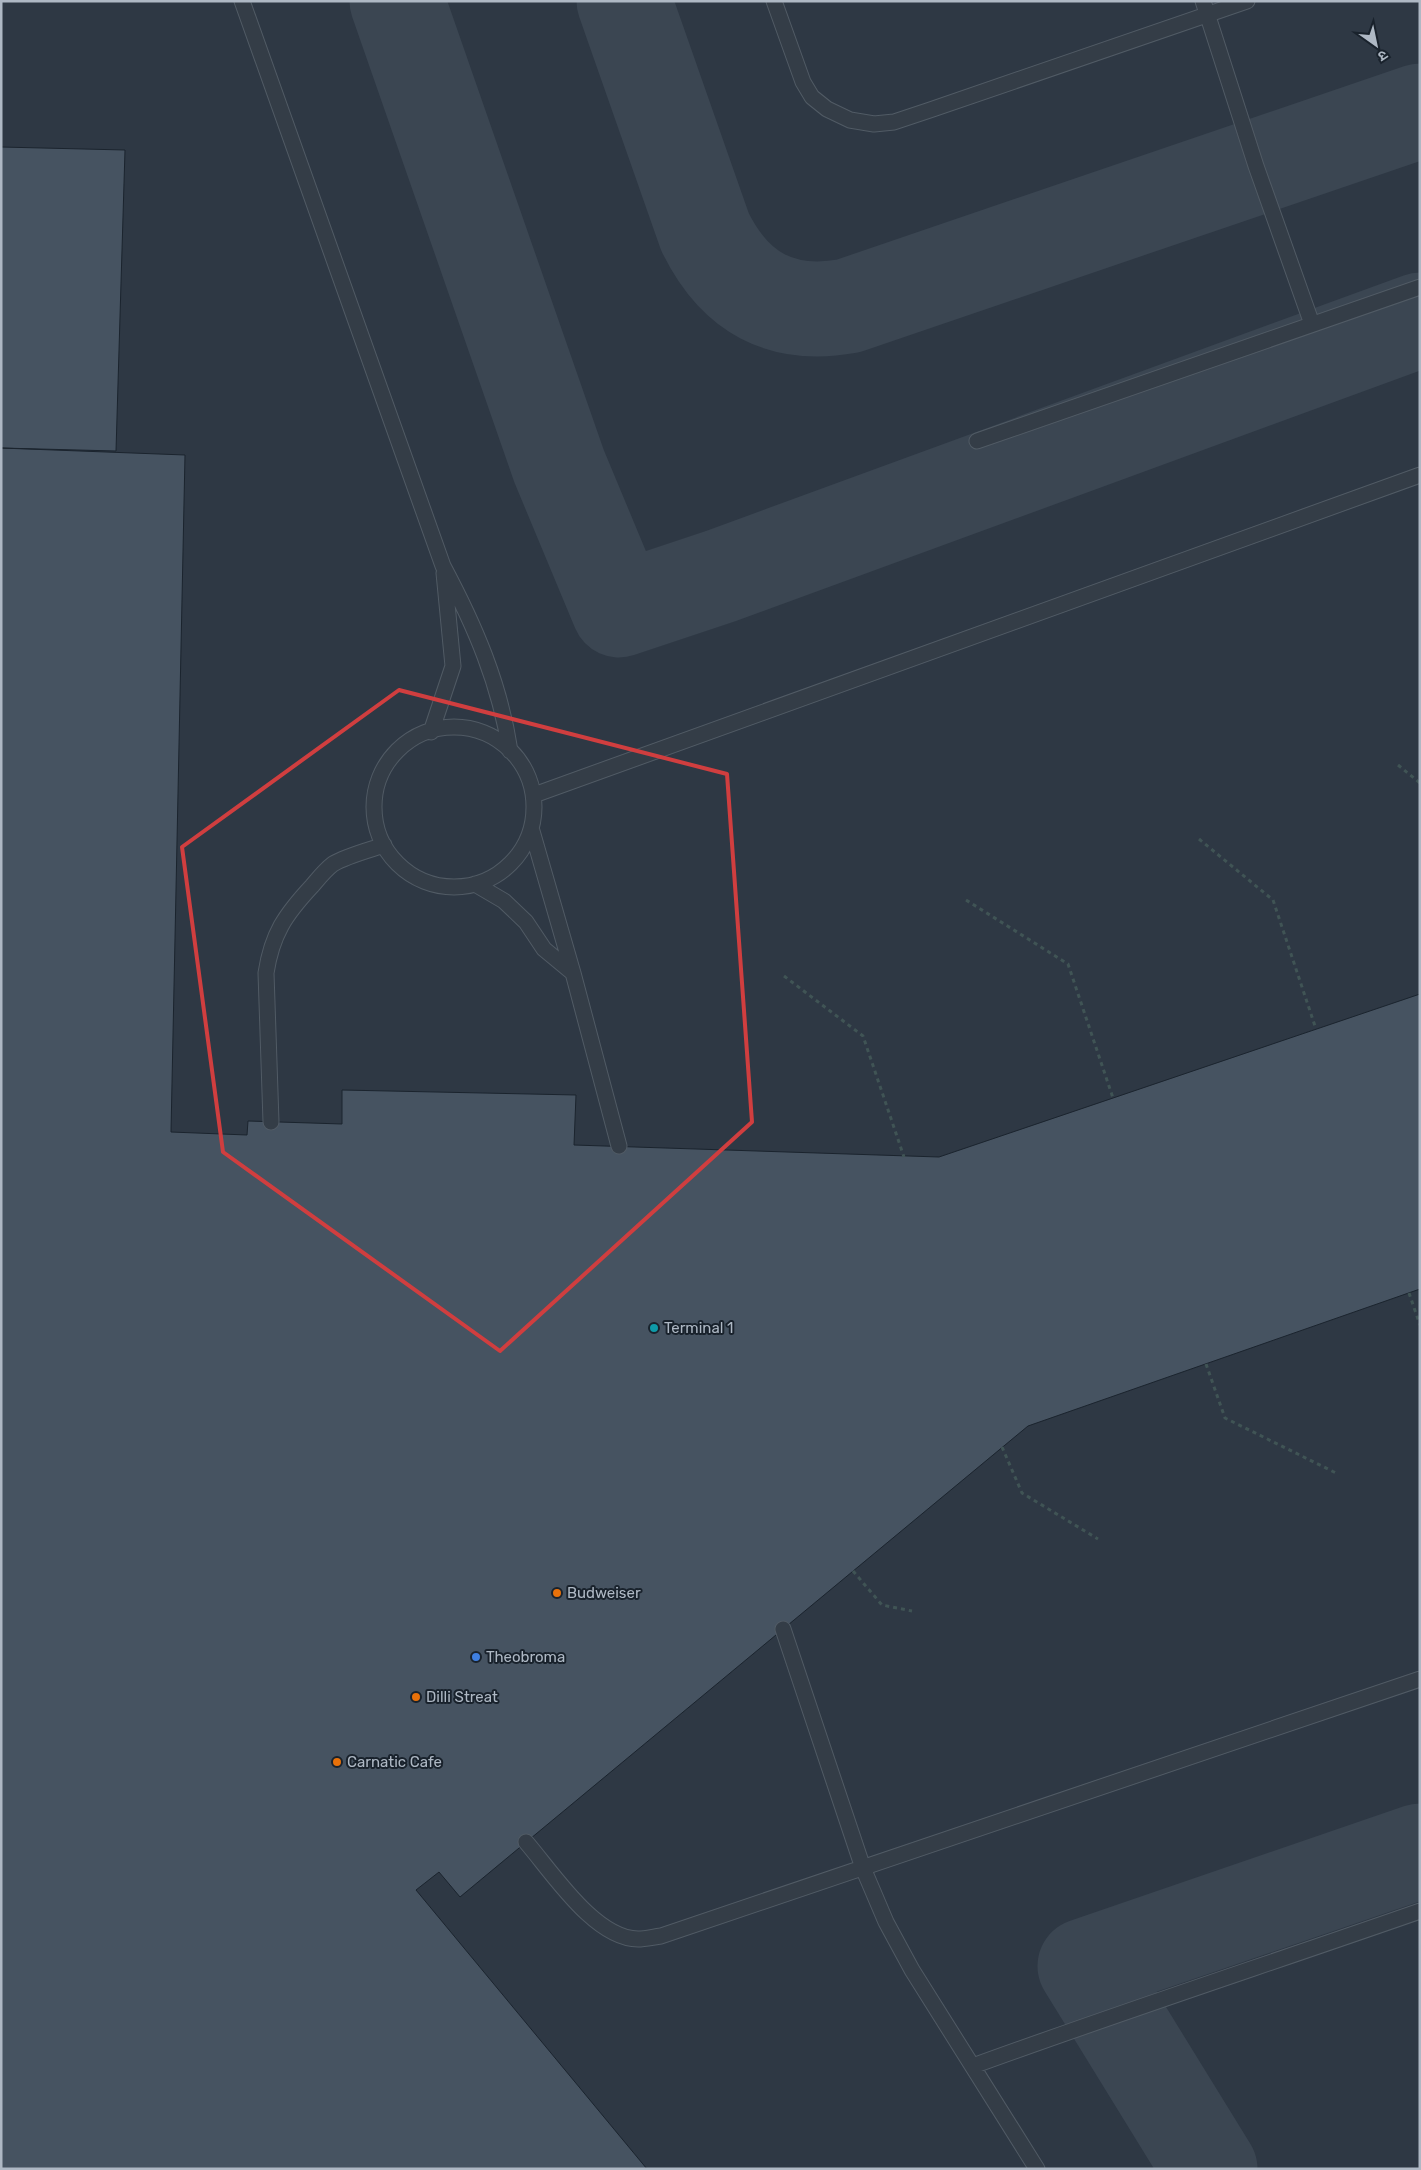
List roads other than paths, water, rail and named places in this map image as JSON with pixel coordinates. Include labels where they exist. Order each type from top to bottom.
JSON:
[{"type":"lane","points":[[242,1],[443,566],[469,614],[492,675],[505,720],[510,751]]},
{"type":"lane","points":[[774,1],[803,82],[812,97],[827,109],[850,120],[874,124],[894,122],[921,113],[1205,8],[1247,1]]},
{"type":"lane","points":[[1205,8],[1256,166],[1312,324]]},
{"type":"lane","points":[[977,441],[1420,287]]},
{"type":"lane","points":[[534,795],[1420,475]]},
{"type":"lane","points":[[430,732],[453,666],[443,566]]},
{"type":"lane","points":[[462,728],[485,734],[506,746],[510,751],[521,763],[532,785],[535,808],[532,831],[520,854],[503,871],[475,884],[458,887],[434,885],[412,875],[394,860],[380,839],[375,816],[376,793],[383,770],[397,751],[416,737],[438,729],[462,728]]},
{"type":"lane","points":[[532,831],[573,973],[619,1146]]},
{"type":"lane","points":[[271,1122],[266,973],[269,952],[275,934],[295,904],[334,864],[384,845]]},
{"type":"lane","points":[[475,884],[504,901],[526,922],[544,949],[573,973]]},
{"type":"lane","points":[[783,1629],[862,1868],[895,1941],[1038,2169]]},
{"type":"lane","points":[[526,1842],[590,1917],[603,1928],[619,1936],[637,1939],[661,1936],[1420,1679]]},
{"type":"lane","points":[[973,2066],[1114,2014],[1160,2002],[1420,1911]]},
{"type":"place","name":"Terminal 1","points":[[654,1328]]},
{"type":"place","name":"Budweiser","points":[[557,1593]]},
{"type":"place","name":"Theobroma","points":[[476,1657]]},
{"type":"place","name":"Dilli Streat","points":[[416,1697]]},
{"type":"place","name":"Carnatic Cafe","points":[[337,1762]]}]
